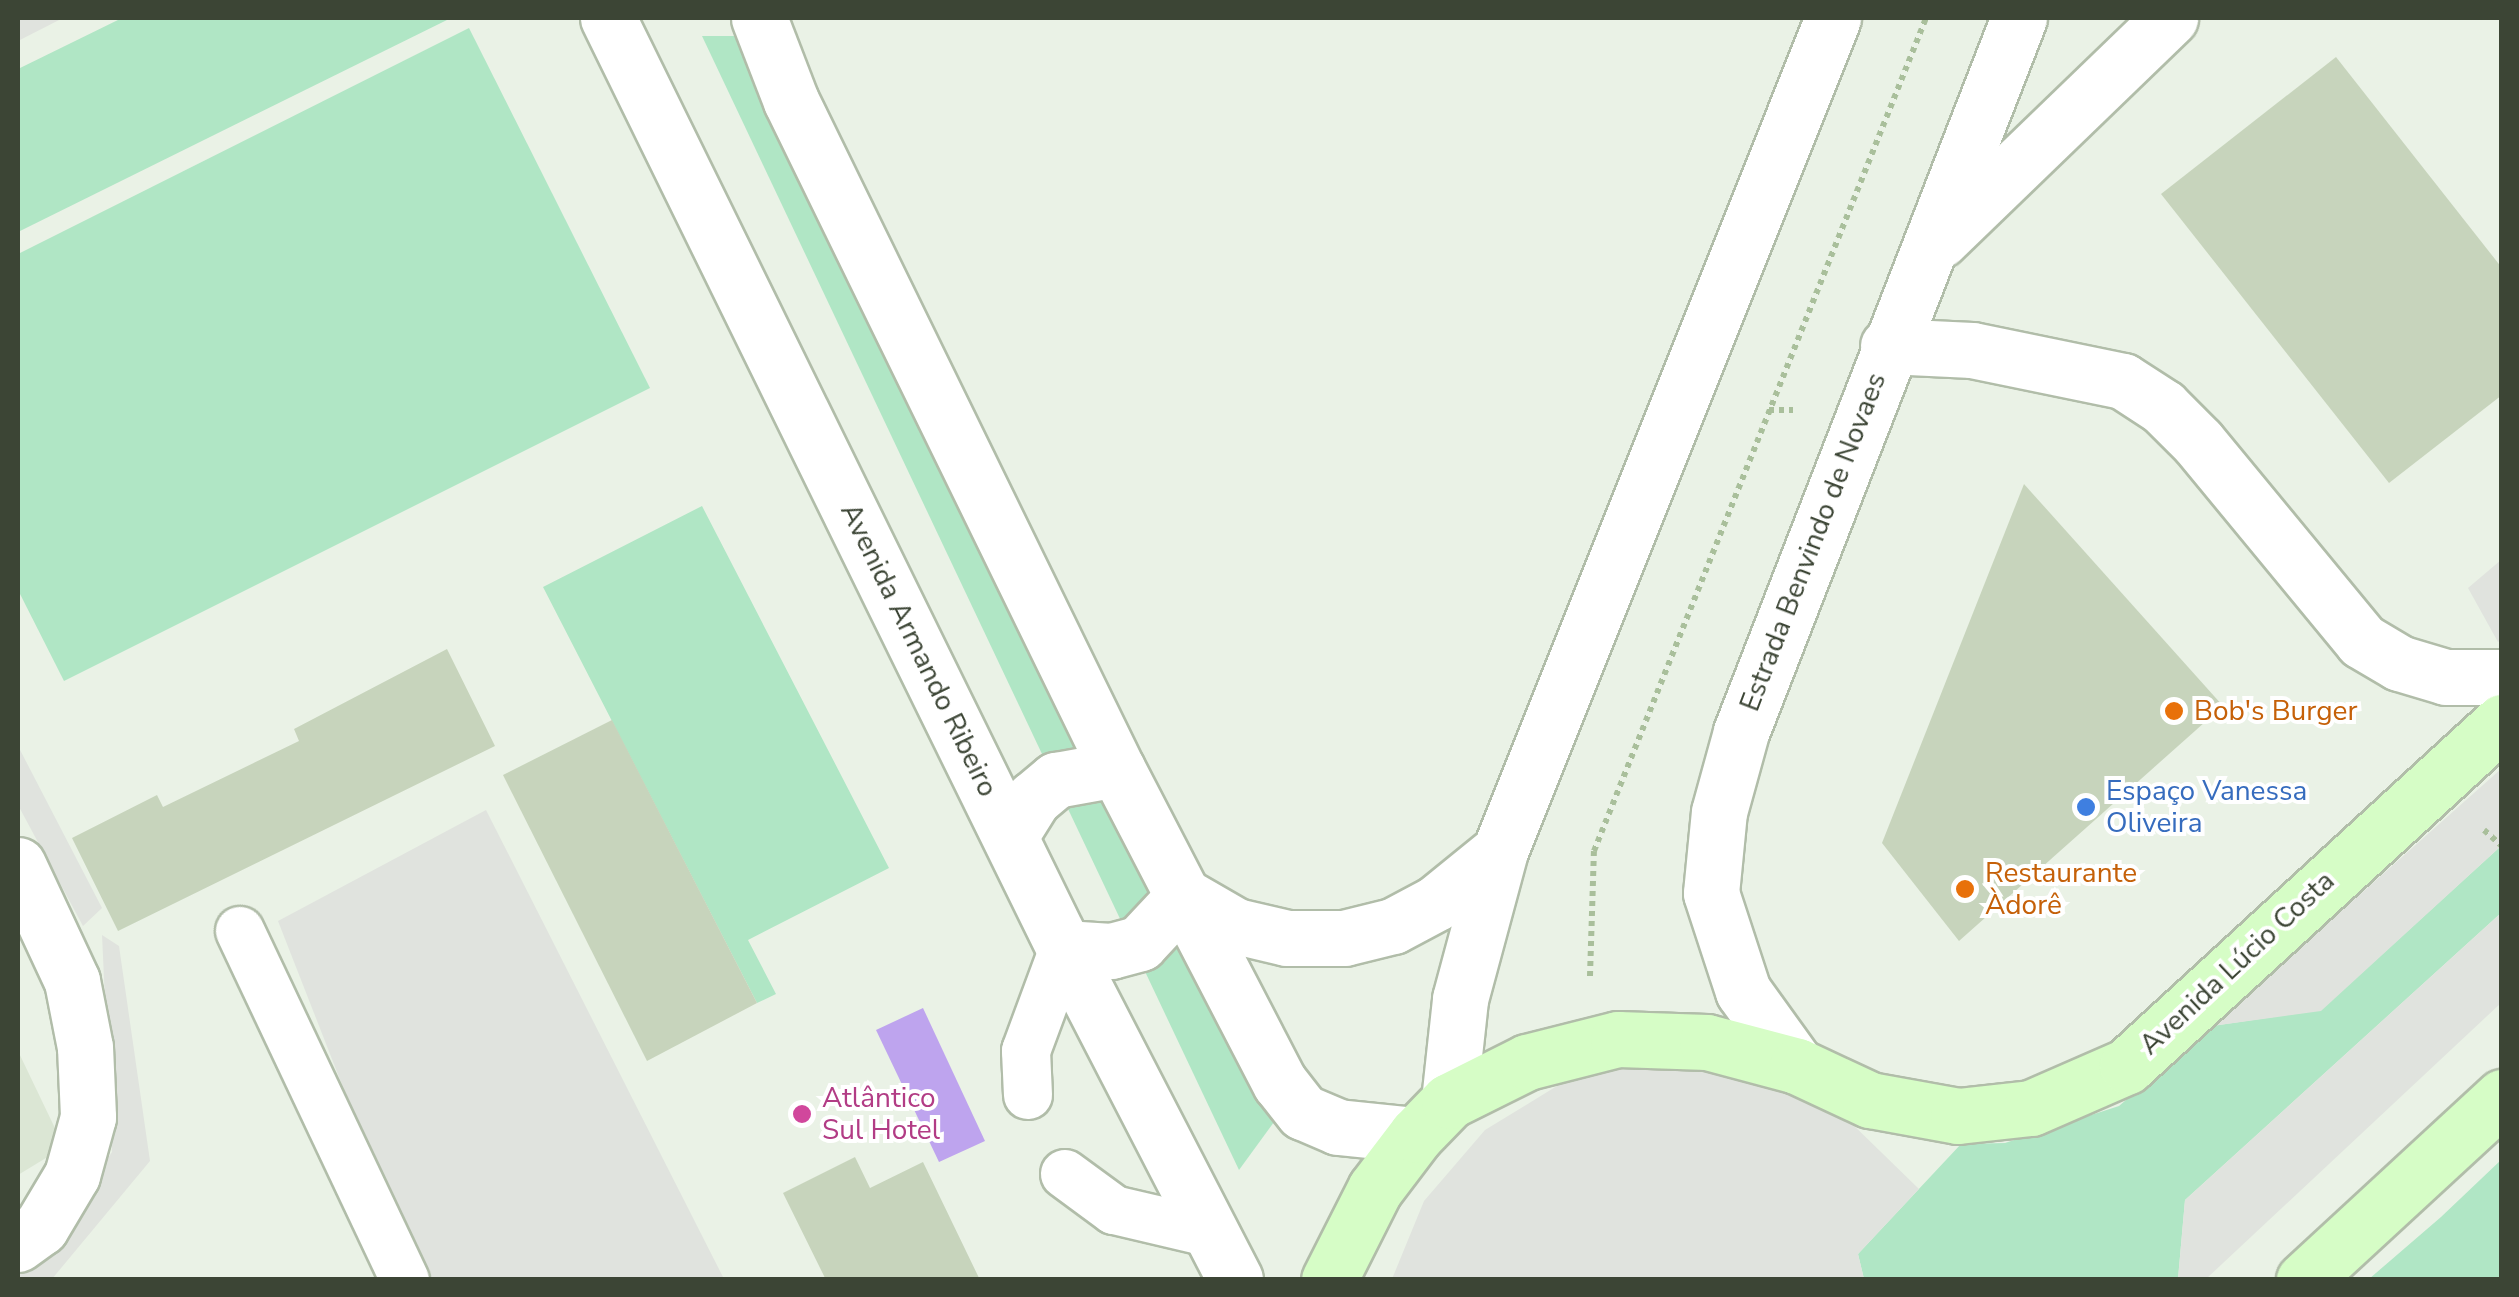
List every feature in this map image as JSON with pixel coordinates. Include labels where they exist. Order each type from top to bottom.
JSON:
[{"type":"main road","name":"Avenida Lúcio Costa","points":[[1330,1280],[1375,1190],[1432,1118],[1527,1062],[1618,1039],[1707,1042],[1797,1066],[1870,1100],[1958,1116],[2031,1108],[2127,1066],[2430,782],[2502,722]]},
{"type":"main road","points":[[2304,1280],[2502,1097]]},
{"type":"street","name":"Avenida Armando Ribeiro","points":[[608,18],[1064,948],[1235,1280]]},
{"type":"street","points":[[759,18],[790,101],[1117,770],[1280,1083],[1303,1112],[1338,1127],[1432,1118],[1500,851],[1833,18]]},
{"type":"street","name":"Estrada Benvindo de Novaes","points":[[1797,1066],[1743,991],[1711,892],[1741,732],[1888,346],[2019,18]]},
{"type":"street","points":[[1927,252],[2170,18]]},
{"type":"street","points":[[1888,346],[1972,350],[2124,380],[2198,442],[2362,641],[2399,663],[2446,678],[2502,678]]},
{"type":"street","points":[[1010,836],[1033,799],[1056,780],[1117,770]]},
{"type":"street","points":[[1184,896],[1236,926],[1287,938],[1344,938],[1393,926],[1436,903],[1500,851]]},
{"type":"street","points":[[18,865],[72,981],[85,1047],[88,1117],[72,1175],[41,1227],[18,1244]]},
{"type":"street","points":[[1064,948],[1111,951],[1140,943],[1184,896]]},
{"type":"lane","points":[[240,932],[405,1280]]},
{"type":"lane","points":[[1028,1095],[1026,1051],[1064,948]]},
{"type":"lane","points":[[1065,1174],[1114,1210],[1208,1232]]},
{"type":"path","points":[[1587,1047],[1594,851],[1926,18]]},
{"type":"path","points":[[1770,410],[1864,409]]},
{"type":"path","points":[[2430,782],[2502,846]]},
{"type":"shaded area","points":[[18,18],[63,18],[18,41]]},
{"type":"shaded area","points":[[2501,560],[2502,639],[2498,642],[2468,588]]},
{"type":"shaded area","points":[[18,746],[102,908],[83,926],[18,805]]},
{"type":"shaded area","points":[[2501,769],[2501,846],[2321,1011],[2212,1026]]},
{"type":"shaded area","points":[[486,810],[724,1279],[418,1279],[278,921]]},
{"type":"shaded area","points":[[2501,913],[2501,1003],[2206,1279],[2178,1279],[2185,1200]]},
{"type":"shaded area","points":[[102,935],[119,946],[150,1161],[52,1279],[18,1279],[18,1266],[48,1248],[112,1152]]},
{"type":"shaded area","points":[[923,1008],[985,1141],[939,1162],[876,1030]]},
{"type":"shaded area","points":[[18,1051],[64,1147],[18,1175]]},
{"type":"shaded area","points":[[1664,1060],[1761,1073],[1844,1116],[1919,1189],[1858,1254],[1864,1279],[1392,1279],[1424,1201],[1485,1130],[1570,1078]]},
{"type":"green space","points":[[122,18],[451,18],[18,232],[18,69]]},
{"type":"green space","points":[[469,28],[650,388],[64,681],[18,590],[18,254]]},
{"type":"green space","points":[[702,36],[747,36],[1274,1122],[1239,1170]]},
{"type":"green space","points":[[702,506],[889,868],[748,940],[776,994],[757,1003],[543,587]]},
{"type":"green space","points":[[2501,846],[2501,913],[2185,1200],[2178,1279],[1864,1279],[1858,1254],[1961,1144],[2005,1143],[2119,1106],[2212,1026],[2321,1010]]},
{"type":"green space","points":[[2501,1160],[2501,1279],[2369,1279],[2441,1217]]},
{"type":"building","points":[[2336,57],[2502,268],[2502,395],[2389,483],[2161,194]]},
{"type":"building","points":[[2024,484],[2223,706],[1959,941],[1882,843]]},
{"type":"building","points":[[447,649],[495,746],[118,931],[72,838],[157,795],[163,807],[299,741],[294,729]]},
{"type":"building","points":[[612,720],[757,1003],[647,1061],[503,775]]},
{"type":"building","name":"Atlântico Sul Hotel","points":[[855,1157],[870,1188],[923,1162],[980,1280],[826,1280],[783,1193]]},
{"type":"place","name":"Bob's Burger","points":[[2174,711]]},
{"type":"place","name":"Espaço Vanessa Oliveira","points":[[2086,807]]},
{"type":"place","name":"Restaurante Àdorê","points":[[1965,889]]},
{"type":"place","name":"Atlântico Sul Hotel","points":[[802,1114]]}]
